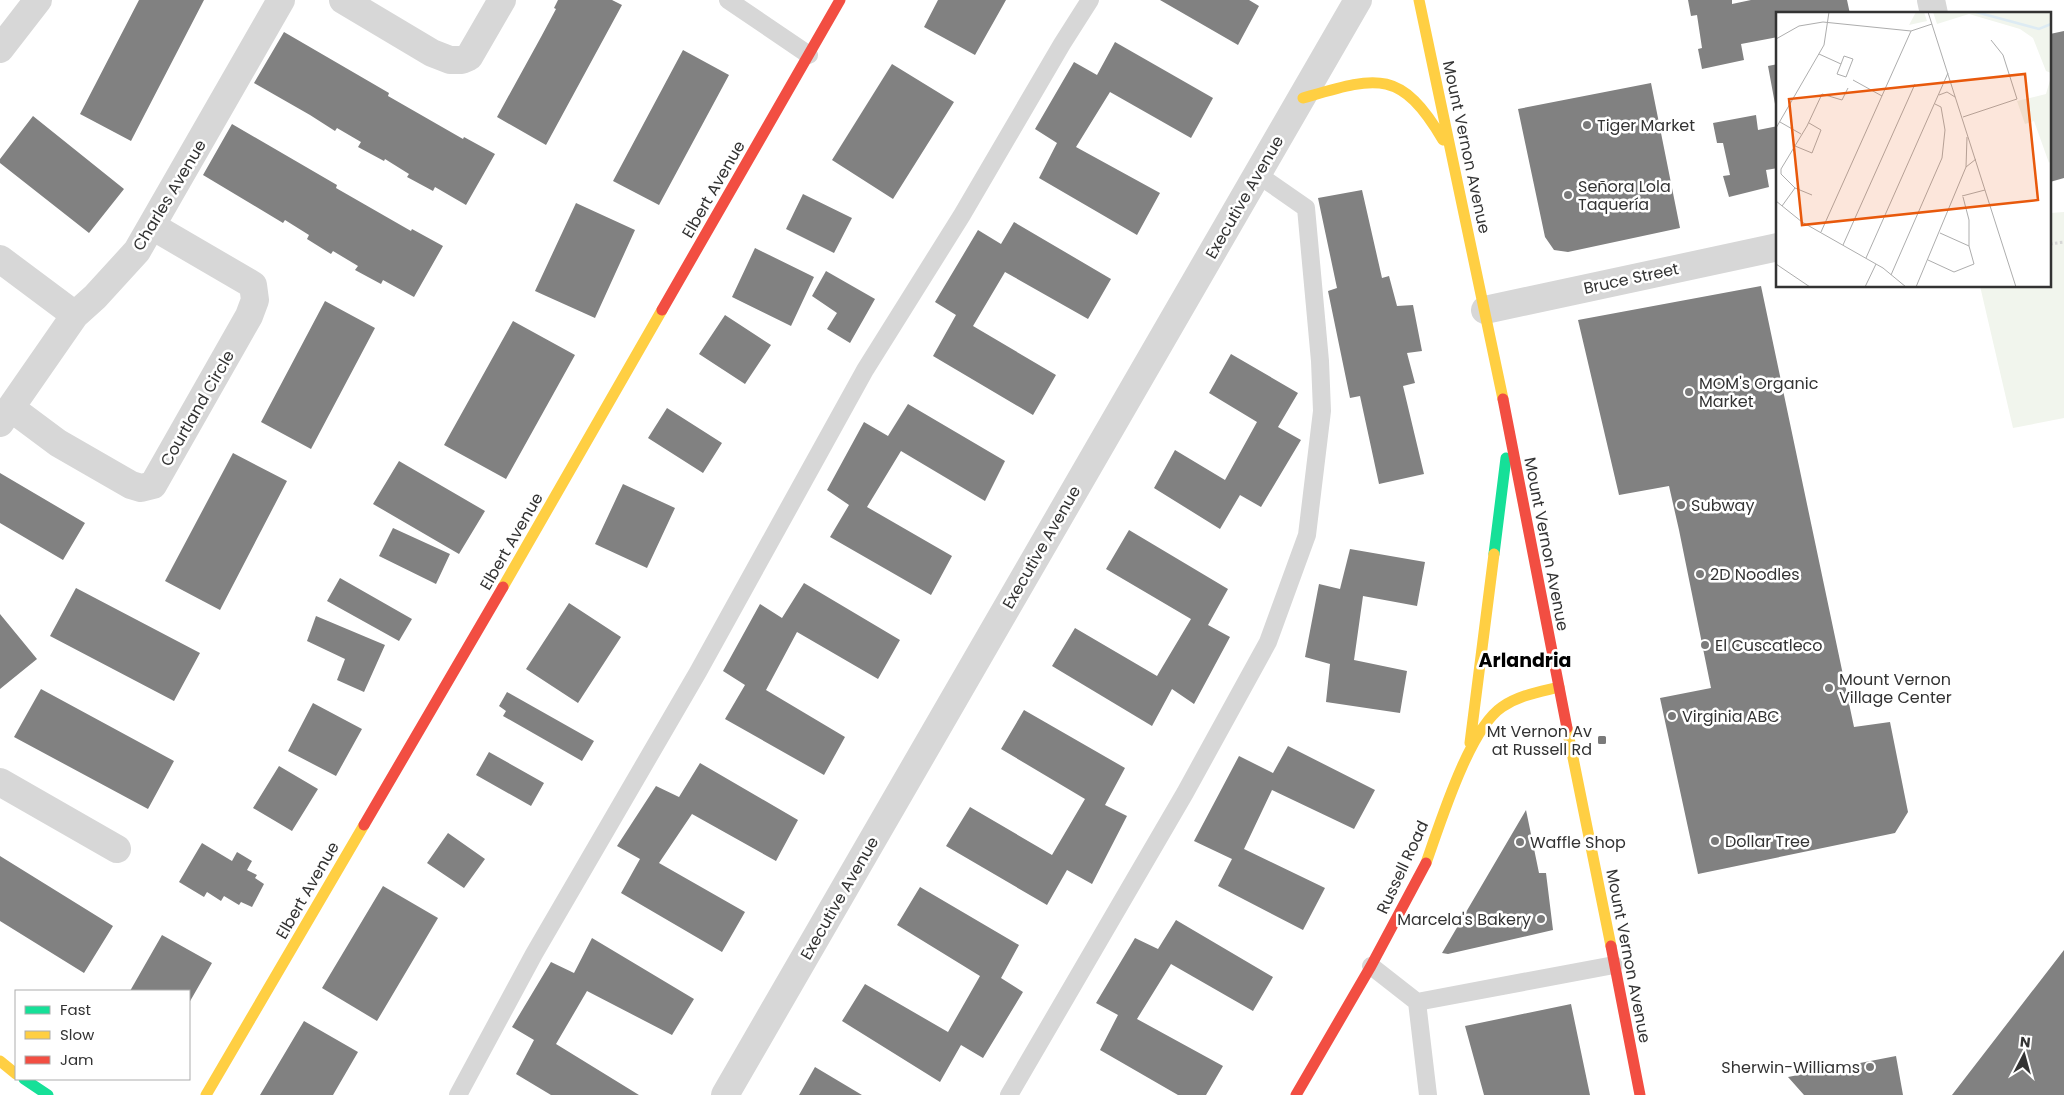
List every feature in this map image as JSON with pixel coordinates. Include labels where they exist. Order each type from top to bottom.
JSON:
[{"type":"street","points":[[0,49],[38,0]]},
{"type":"street","name":"Charles Avenue","points":[[6,416],[75,315],[95,297],[137,251],[281,0]]},
{"type":"street","points":[[343,0],[432,53],[450,60],[462,60],[470,58],[502,0]]},
{"type":"street","name":"Elbert Avenue","points":[[206,1095],[492,607],[840,0]]},
{"type":"street","name":"Executive Avenue","points":[[725,1095],[1358,0]]},
{"type":"street","name":"Mount Vernon Avenue","points":[[1419,0],[1485,310],[1640,1095]]},
{"type":"street","points":[[1303,98],[1362,82],[1376,81],[1400,88],[1421,105],[1442,138],[1455,165]]},
{"type":"street","name":"Courtland Circle","points":[[6,416],[58,443],[131,486],[141,488],[153,485],[249,316],[256,300],[253,285],[152,226]]},
{"type":"street","name":"Bruce Street","points":[[1485,310],[1776,248]]},
{"type":"street","points":[[0,259],[75,315]]},
{"type":"street","points":[[1469,750],[1509,434]]},
{"type":"street","name":"Russell Road","points":[[1296,1095],[1370,966],[1425,864],[1469,750],[1485,724],[1500,708],[1521,696],[1559,687]]},
{"type":"street","points":[[0,782],[117,849]]},
{"type":"street","points":[[0,1061],[15,1073]]},
{"type":"street","points":[[26,1080],[48,1095]]},
{"type":"lane","points":[[728,0],[808,55]]},
{"type":"lane","points":[[458,1095],[534,954],[698,672],[865,370],[962,215],[1062,44],[1090,0]]},
{"type":"lane","points":[[1009,1095],[1185,793],[1268,642],[1307,535],[1322,411],[1320,361],[1306,208],[1257,174]]},
{"type":"lane","points":[[1417,1002],[1614,965]]},
{"type":"lane","points":[[1370,966],[1417,1002],[1428,1095]]},
{"type":"shaded area","points":[[2064,212],[2064,418],[2013,428],[1980,288],[2052,288],[2052,213]]},
{"type":"building","points":[[139,0],[204,0],[131,141],[80,114]]},
{"type":"building","points":[[558,0],[612,0],[622,5],[546,145],[497,117],[556,9],[554,8]]},
{"type":"building","points":[[938,0],[1006,0],[975,55],[924,27]]},
{"type":"building","points":[[1160,0],[1249,0],[1259,6],[1238,45]]},
{"type":"building","points":[[1688,0],[1732,0],[1732,4],[1751,0],[1847,0],[1850,12],[1776,12],[1776,37],[1741,44],[1744,60],[1702,69],[1698,49],[1702,48],[1697,15],[1691,16]]},
{"type":"building","points":[[2064,31],[2064,178],[2052,181],[2052,34]]},
{"type":"building","points":[[284,32],[389,93],[388,96],[463,139],[464,137],[495,154],[466,205],[435,187],[433,191],[407,177],[409,174],[385,159],[384,161],[358,147],[361,142],[337,128],[335,131],[254,83]]},
{"type":"building","points":[[1115,42],[1213,98],[1191,138],[1110,92],[1076,147],[1160,193],[1137,235],[1039,178],[1057,143],[1035,129],[1074,62],[1097,75]]},
{"type":"building","points":[[683,50],[729,75],[659,205],[613,181]]},
{"type":"building","points":[[892,64],[954,102],[893,199],[832,160]]},
{"type":"building","points":[[1776,64],[1776,104],[1775,104],[1768,66]]},
{"type":"building","points":[[1651,83],[1680,228],[1568,252],[1554,250],[1545,237],[1518,109]]},
{"type":"building","points":[[1756,115],[1758,130],[1776,126],[1776,168],[1766,170],[1769,187],[1729,197],[1723,176],[1730,175],[1723,143],[1717,143],[1713,123]]},
{"type":"building","points":[[33,116],[124,189],[89,233],[0,163],[0,159]]},
{"type":"building","points":[[232,124],[337,185],[336,188],[411,231],[412,229],[443,246],[414,297],[383,280],[381,284],[355,270],[358,266],[333,251],[331,254],[307,239],[309,235],[285,220],[283,223],[203,175]]},
{"type":"building","points":[[1362,190],[1382,278],[1389,276],[1397,306],[1413,305],[1422,351],[1407,353],[1415,383],[1403,386],[1424,474],[1379,484],[1360,396],[1350,398],[1328,291],[1337,288],[1318,198]]},
{"type":"building","points":[[803,194],[852,218],[834,253],[786,229]]},
{"type":"building","points":[[576,203],[635,230],[595,318],[535,291]]},
{"type":"building","points":[[1014,222],[1111,279],[1088,319],[1005,272],[973,326],[1056,375],[1033,415],[933,356],[956,315],[935,302],[978,230],[1001,244]]},
{"type":"building","points":[[755,248],[814,277],[791,326],[732,297]]},
{"type":"building","points":[[826,271],[875,299],[850,343],[827,329],[837,313],[812,296]]},
{"type":"building","points":[[1761,286],[1854,727],[1890,722],[1908,812],[1895,833],[1698,874],[1660,698],[1711,688],[1679,530],[1669,486],[1619,495],[1578,320]]},
{"type":"building","points":[[325,301],[375,328],[311,449],[261,422]]},
{"type":"building","points":[[725,315],[771,345],[745,384],[699,354]]},
{"type":"building","points":[[513,321],[575,355],[506,479],[444,445]]},
{"type":"building","points":[[1231,354],[1298,393],[1278,427],[1301,440],[1261,507],[1240,495],[1220,529],[1154,488],[1175,450],[1225,480],[1257,422],[1209,393]]},
{"type":"building","points":[[908,404],[1005,461],[985,501],[901,451],[867,507],[952,556],[931,595],[830,537],[849,505],[827,490],[864,422],[888,436]]},
{"type":"building","points":[[667,408],[722,443],[703,473],[648,438]]},
{"type":"building","points":[[233,453],[287,481],[220,610],[165,581]]},
{"type":"building","points":[[399,461],[485,511],[459,554],[373,504]]},
{"type":"building","points":[[0,473],[85,523],[63,560],[0,523]]},
{"type":"building","points":[[623,484],[675,508],[647,568],[595,544]]},
{"type":"building","points":[[393,528],[450,554],[436,584],[379,556]]},
{"type":"building","points":[[1129,530],[1228,589],[1208,625],[1230,637],[1194,704],[1172,689],[1152,726],[1052,666],[1075,628],[1157,676],[1191,619],[1106,569]]},
{"type":"building","points":[[1350,549],[1425,562],[1417,606],[1363,596],[1354,660],[1407,671],[1400,713],[1326,702],[1330,664],[1305,657],[1319,584],[1340,589]]},
{"type":"building","points":[[340,578],[412,619],[399,641],[327,601]]},
{"type":"building","points":[[804,583],[900,640],[878,679],[797,632],[766,690],[845,737],[824,775],[725,719],[745,685],[723,671],[760,604],[782,618]]},
{"type":"building","points":[[76,588],[200,653],[174,701],[50,636]]},
{"type":"building","points":[[569,603],[621,637],[578,703],[526,669]]},
{"type":"building","points":[[0,614],[37,659],[0,689]]},
{"type":"building","points":[[316,616],[385,645],[364,692],[337,680],[345,659],[307,641]]},
{"type":"building","points":[[41,689],[174,761],[148,809],[14,737]]},
{"type":"building","points":[[507,692],[594,741],[582,761],[503,716],[506,711],[499,706]]},
{"type":"building","points":[[313,703],[362,729],[336,776],[288,751]]},
{"type":"building","points":[[1024,710],[1125,768],[1105,805],[1127,816],[1092,884],[1067,870],[1047,905],[946,846],[970,807],[1052,855],[1085,799],[1001,749]]},
{"type":"building","points":[[1288,746],[1375,790],[1354,829],[1272,790],[1244,849],[1325,888],[1303,930],[1218,886],[1232,859],[1194,841],[1239,756],[1273,773]]},
{"type":"building","points":[[489,752],[544,783],[531,806],[476,775]]},
{"type":"building","points":[[700,763],[798,820],[776,861],[692,814],[659,863],[745,912],[722,952],[621,893],[640,859],[617,846],[656,786],[679,797]]},
{"type":"building","points":[[279,766],[318,789],[292,831],[253,808]]},
{"type":"building","points":[[1526,810],[1539,873],[1546,873],[1553,930],[1448,954],[1442,953]]},
{"type":"building","points":[[448,833],[485,859],[464,888],[427,863]]},
{"type":"building","points":[[202,843],[232,861],[237,852],[252,861],[247,870],[257,875],[255,878],[264,884],[252,907],[241,902],[239,905],[224,896],[221,901],[207,892],[204,897],[179,882]]},
{"type":"building","points":[[0,856],[113,926],[84,973],[0,921]]},
{"type":"building","points":[[383,886],[438,918],[377,1021],[322,988]]},
{"type":"building","points":[[920,887],[1019,945],[1001,978],[1023,992],[983,1058],[961,1045],[940,1082],[842,1021],[865,984],[948,1032],[980,976],[897,925]]},
{"type":"building","points":[[1176,920],[1273,977],[1253,1011],[1171,964],[1137,1019],[1223,1066],[1206,1095],[1178,1095],[1100,1050],[1118,1015],[1096,1003],[1135,938],[1158,949]]},
{"type":"building","points":[[162,935],[212,963],[190,1001],[190,990],[131,990]]},
{"type":"building","points":[[592,938],[694,999],[672,1035],[587,991],[556,1044],[639,1095],[551,1095],[516,1074],[534,1040],[512,1027],[551,962],[574,973]]},
{"type":"building","points":[[2064,950],[2064,1095],[1952,1095]]},
{"type":"building","points":[[1571,1004],[1590,1095],[1484,1095],[1465,1026]]},
{"type":"building","points":[[304,1021],[358,1052],[333,1095],[260,1095]]},
{"type":"building","name":"Sherwin-Williams","points":[[1896,1056],[1903,1095],[1804,1095],[1788,1077]]},
{"type":"building","points":[[815,1067],[862,1095],[799,1095]]},
{"type":"traffic: fast","points":[[1494,554],[1506,458]]},
{"type":"traffic: fast","points":[[26,1080],[48,1095]]},
{"type":"traffic: slow","points":[[1419,0],[1503,399]]},
{"type":"traffic: slow","points":[[1303,98],[1350,85],[1384,84],[1399,89],[1413,100],[1428,116],[1443,140]]},
{"type":"traffic: slow","points":[[503,587],[662,310]]},
{"type":"traffic: slow","points":[[1470,743],[1494,554]]},
{"type":"traffic: slow","points":[[1426,863],[1447,802],[1467,756],[1490,718],[1502,707],[1516,700],[1530,694],[1559,687]]},
{"type":"traffic: slow","points":[[1567,728],[1611,946]]},
{"type":"traffic: slow","points":[[206,1095],[364,825]]},
{"type":"traffic: slow","points":[[0,1061],[15,1073]]},
{"type":"traffic: jam","points":[[662,310],[840,0]]},
{"type":"traffic: jam","points":[[1503,399],[1567,728]]},
{"type":"traffic: jam","points":[[364,825],[503,587]]},
{"type":"traffic: jam","points":[[1296,1095],[1371,966],[1426,863]]},
{"type":"traffic: jam","points":[[1611,946],[1640,1095]]},
{"type":"place","name":"Tiger Market","points":[[1587,125]]},
{"type":"place","name":"Señora Lola Taquería","points":[[1568,195]]},
{"type":"place","name":"MOM's Organic Market","points":[[1689,392]]},
{"type":"place","name":"Subway","points":[[1681,505]]},
{"type":"place","name":"2D Noodles","points":[[1700,574]]},
{"type":"place","name":"El Cuscatleco","points":[[1705,645]]},
{"type":"place","name":"Mount Vernon Village Center","points":[[1829,688]]},
{"type":"place","name":"Virginia ABC","points":[[1672,716]]},
{"type":"place","name":"Mt Vernon Av at Russell Rd","points":[[1602,740]]},
{"type":"place","name":"Dollar Tree","points":[[1715,841]]},
{"type":"place","name":"Waffle Shop","points":[[1520,842]]},
{"type":"place","name":"Marcela's Bakery","points":[[1541,919]]},
{"type":"place","name":"Sherwin-Williams","points":[[1870,1067]]},
{"type":"district","name":"Arlandria","points":[[1525,660]]}]
